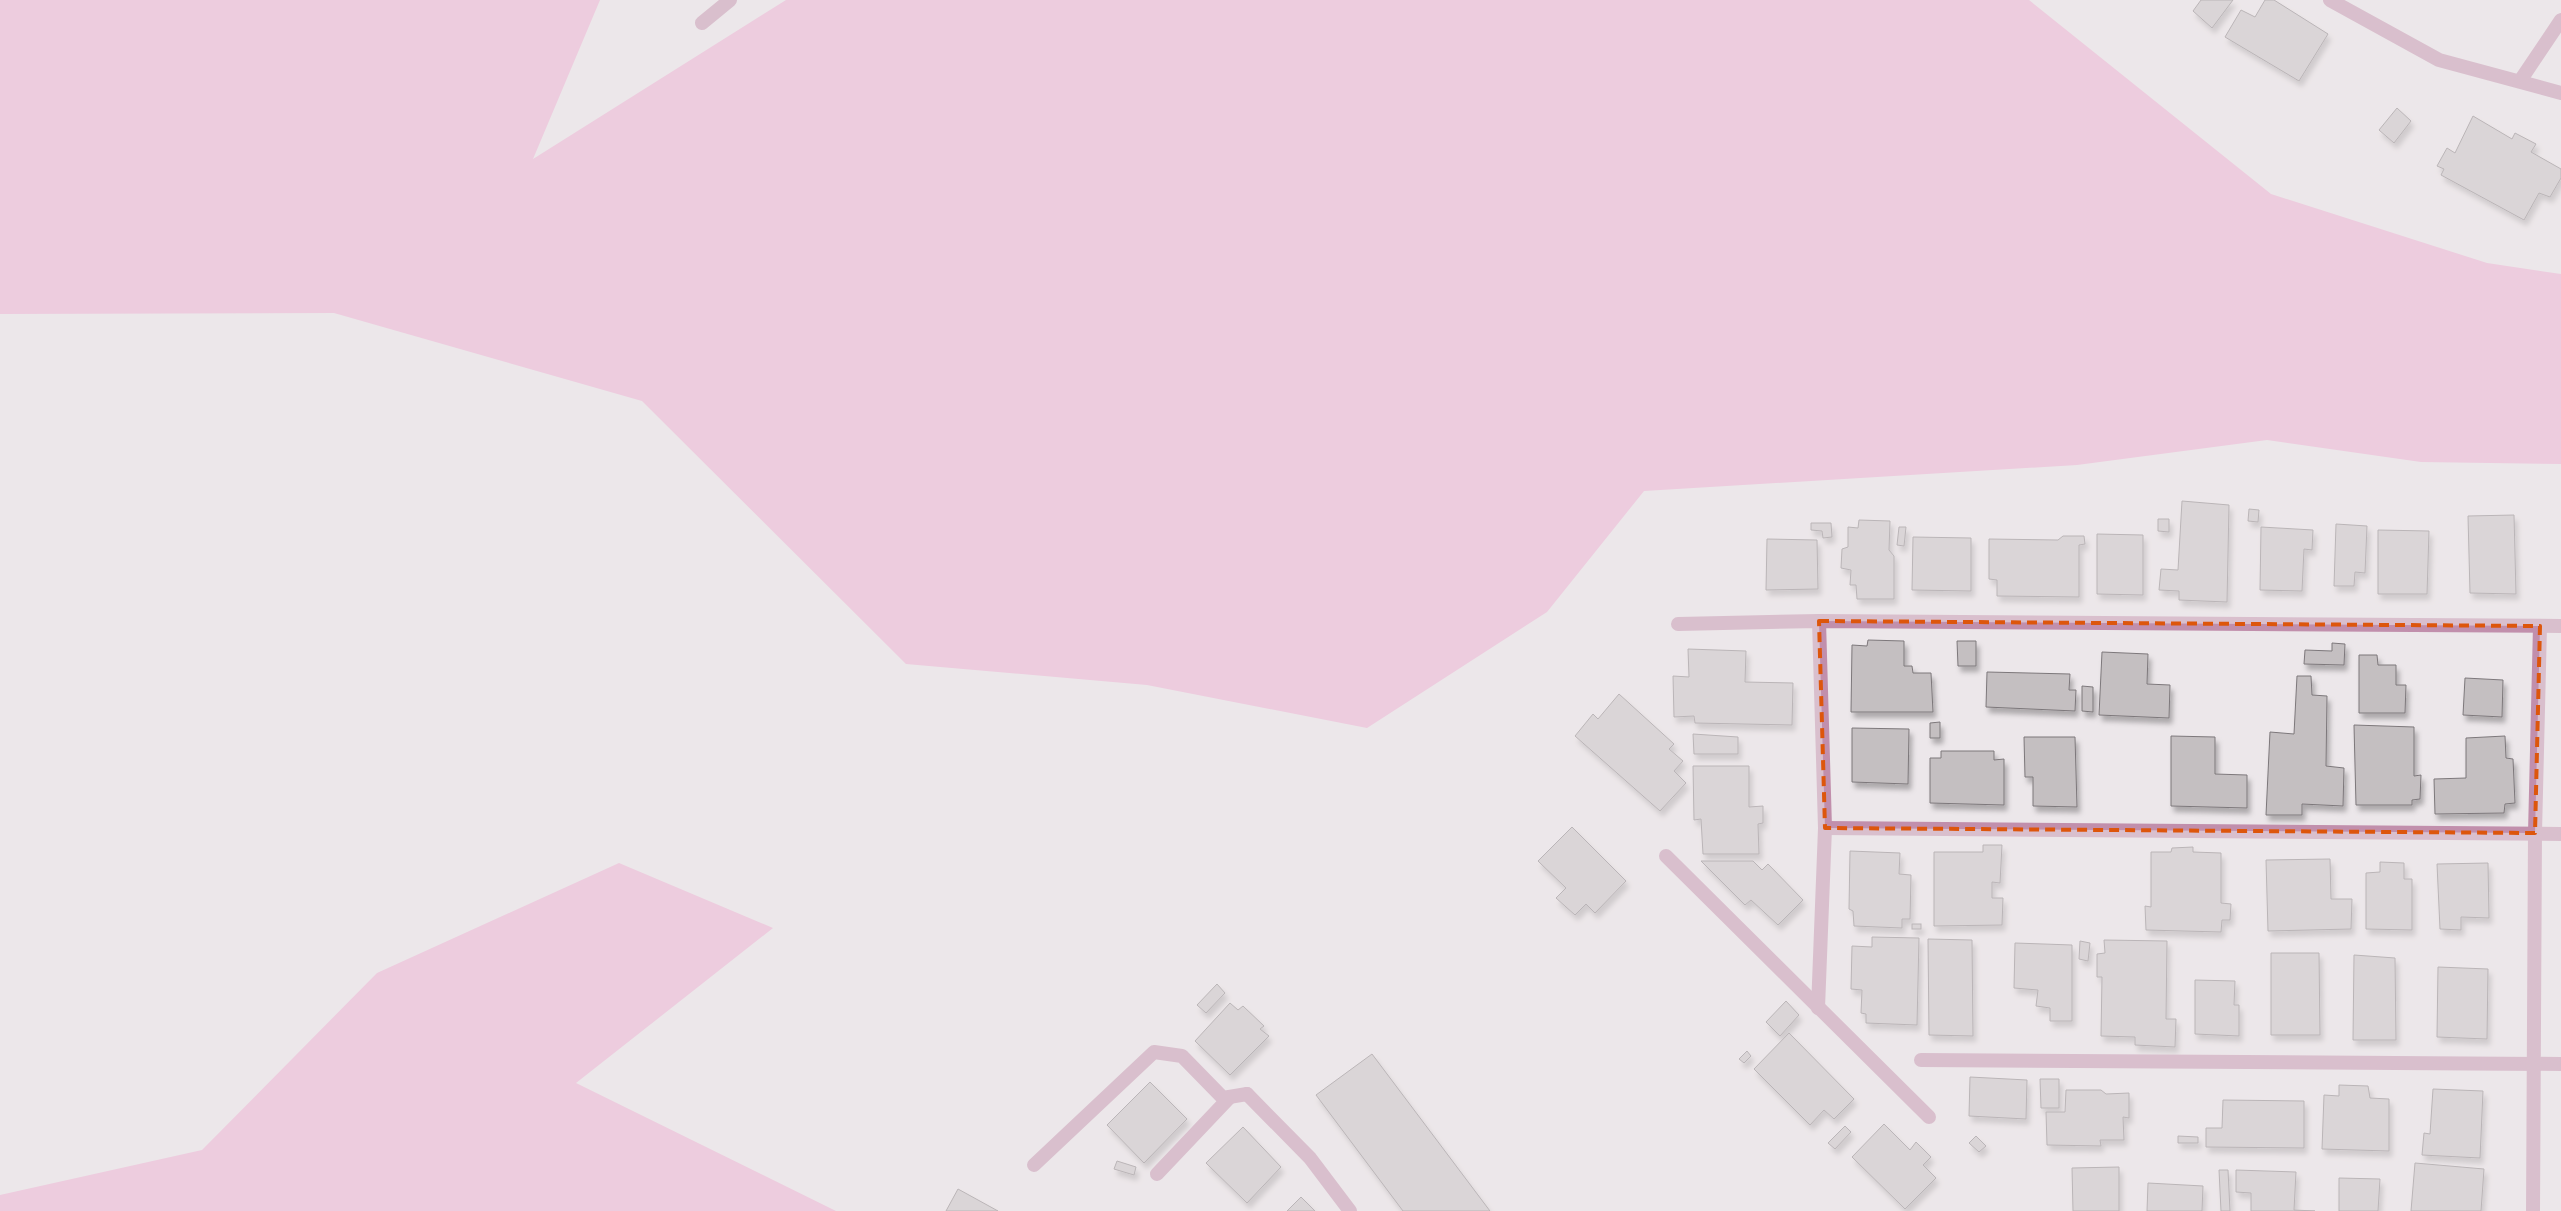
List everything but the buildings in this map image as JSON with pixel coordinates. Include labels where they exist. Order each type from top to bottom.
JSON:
[{"type":"street","points":[[702,23],[730,0]]},
{"type":"street","points":[[2330,0],[2439,60],[2561,93]]},
{"type":"street","points":[[2520,82],[2561,20]]},
{"type":"street","points":[[1818,1008],[1825,828],[1819,620]]},
{"type":"street","points":[[1678,624],[1819,620],[2561,626]]},
{"type":"street","points":[[2533,1211],[2535,834],[2540,626]]},
{"type":"street","points":[[1825,828],[2561,834]]},
{"type":"street","points":[[1666,856],[1929,1118]]},
{"type":"street","points":[[1034,1165],[1154,1052],[1182,1056],[1223,1098],[1247,1094],[1310,1158],[1350,1211]]},
{"type":"street","points":[[1921,1060],[2561,1064]]},
{"type":"street","points":[[1157,1174],[1230,1097]]},
{"type":"highlighted area","points":[[1819,621],[2540,626],[2535,833],[1825,828]]},
{"type":"shaded area","points":[[0,0],[600,0],[533,159],[786,0],[2029,0],[2271,194],[2487,263],[2561,274],[2561,464],[2421,462],[2267,440],[2077,465],[1644,491],[1547,612],[1367,728],[1147,685],[906,664],[642,401],[334,313],[0,314]]},
{"type":"shaded area","points":[[619,863],[773,928],[576,1083],[836,1211],[0,1211],[0,1195],[202,1150],[377,973]]}]
